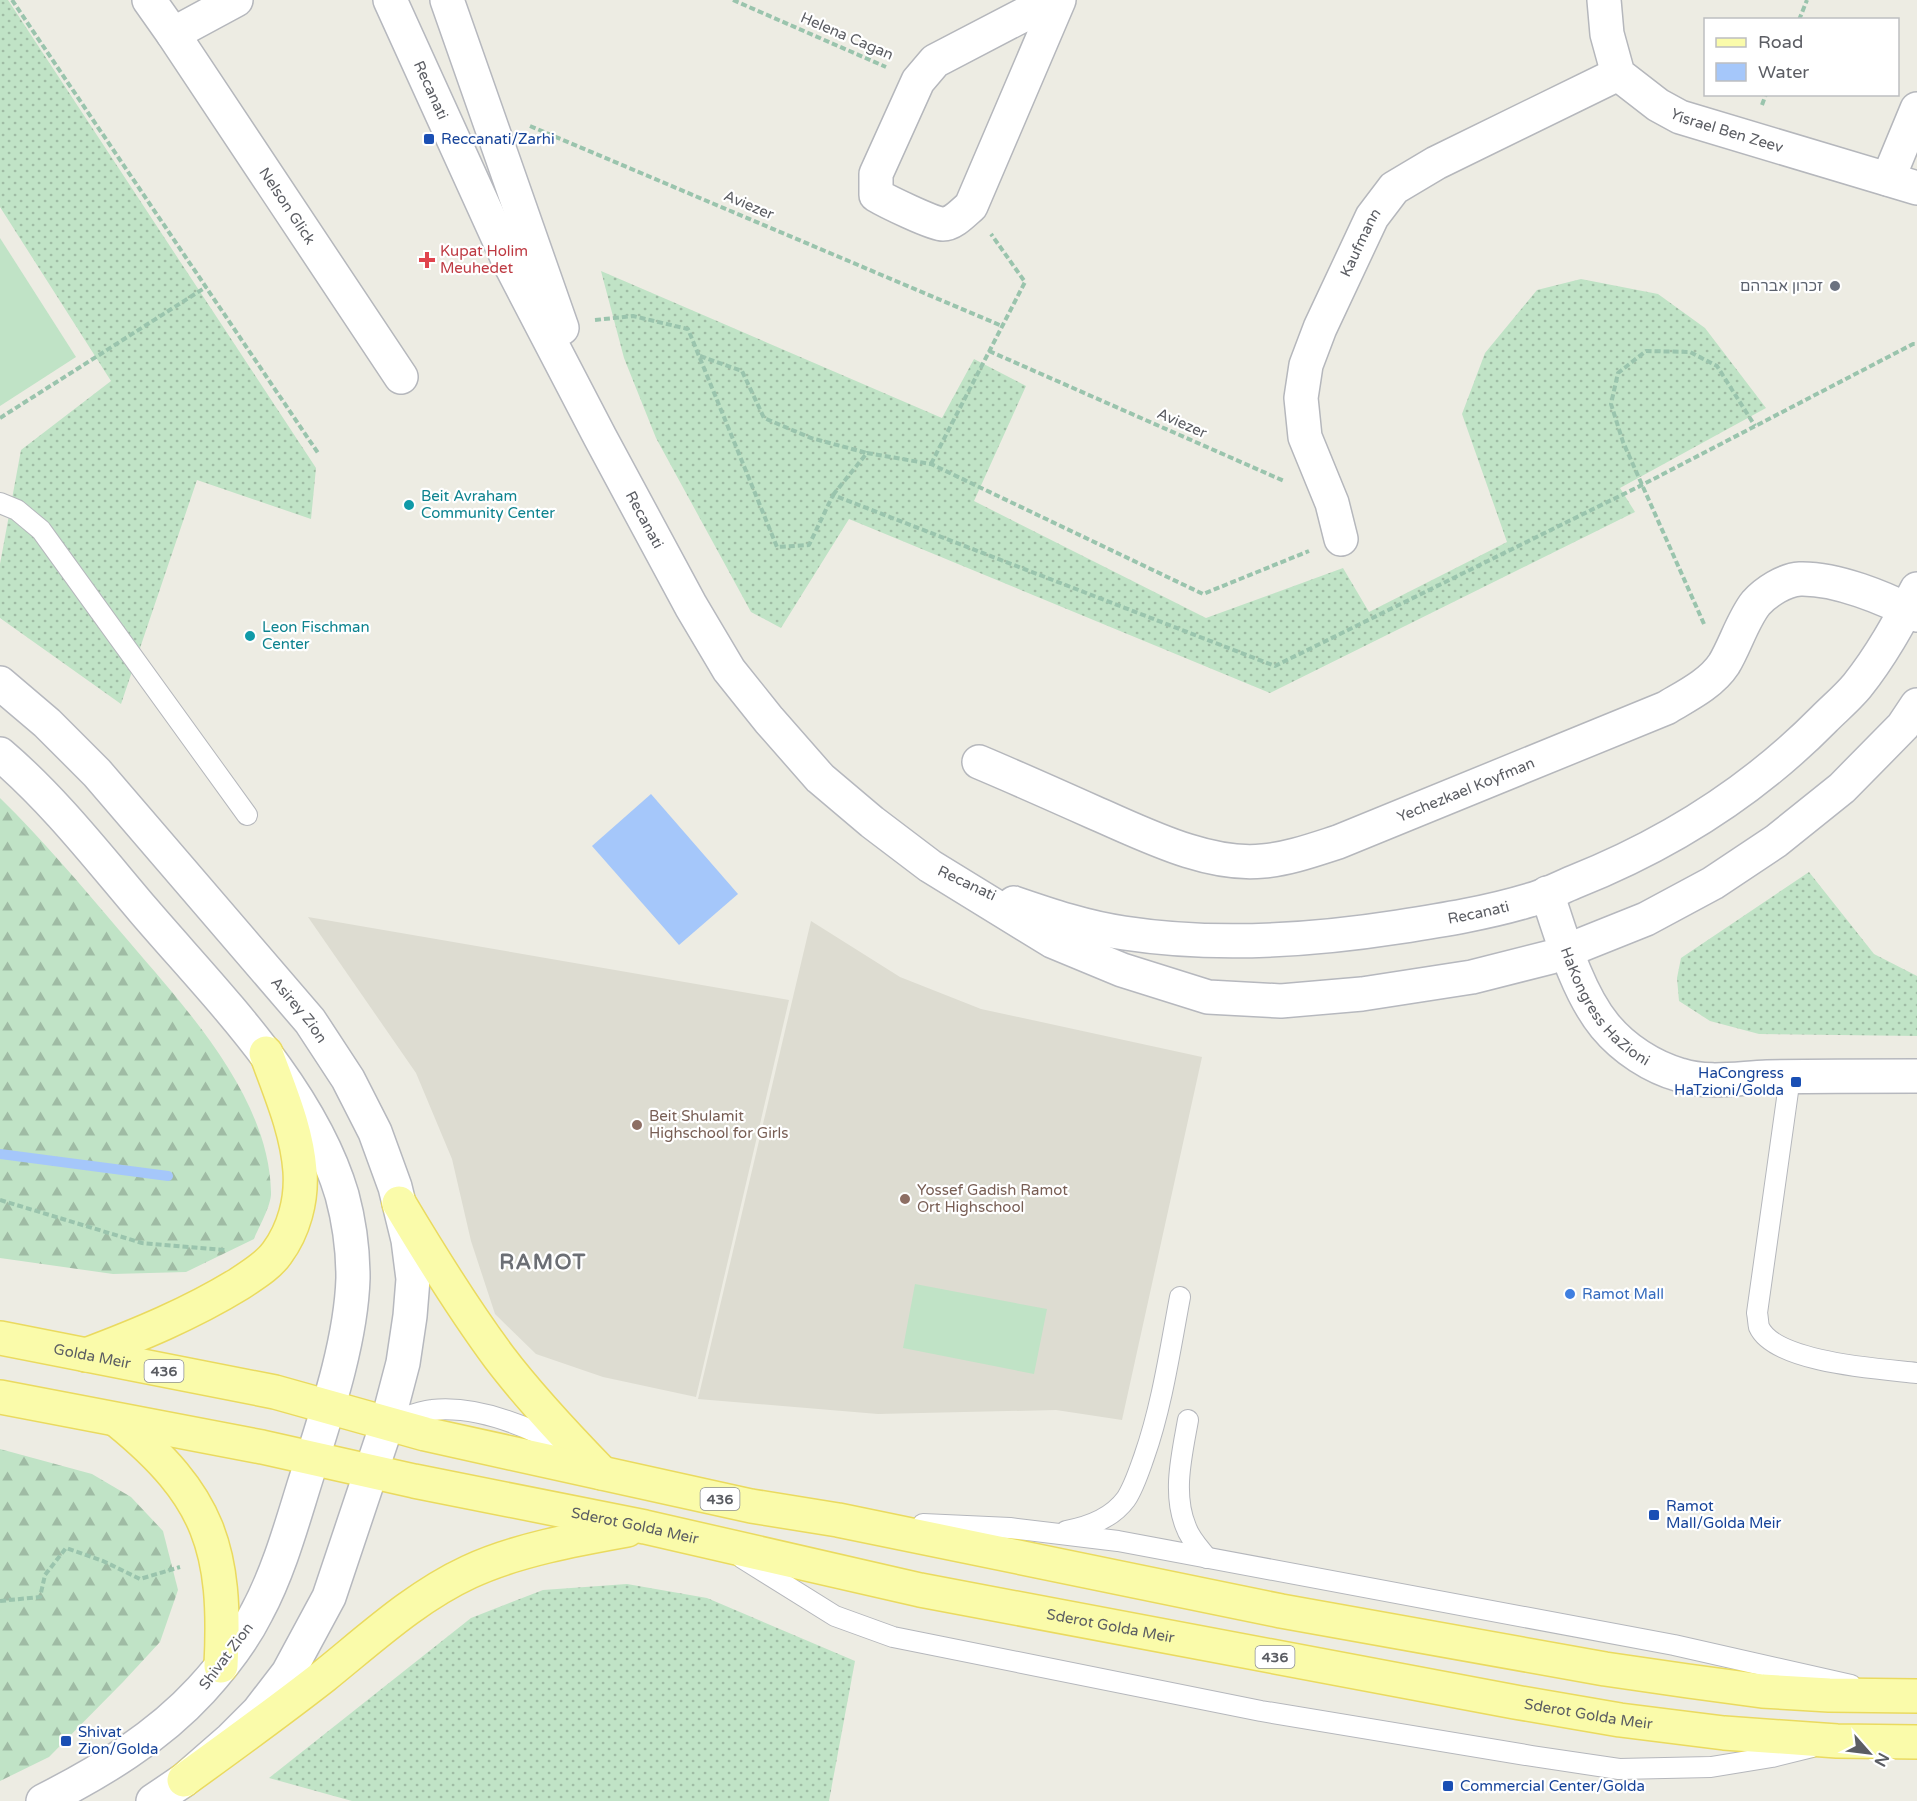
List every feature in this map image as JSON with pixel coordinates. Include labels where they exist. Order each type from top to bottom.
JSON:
[{"type":"main road","points":[[86,1355],[159,1327],[205,1304],[254,1274],[276,1255],[289,1235],[298,1206],[300,1172],[294,1131],[266,1053]]},
{"type":"main road","points":[[399,1203],[437,1267],[500,1358],[564,1435],[603,1473]]},
{"type":"main road","name":"Golda Meir","points":[[0,1338],[274,1392],[327,1406]]},
{"type":"main road","name":"436","points":[[0,1397],[262,1447],[312,1459]]},
{"type":"main road","name":"436","points":[[327,1406],[387,1424],[752,1506],[838,1520],[1281,1611],[1605,1669],[1762,1690],[1907,1696]]},
{"type":"main road","points":[[117,1419],[145,1443],[175,1474],[198,1507],[216,1556],[223,1607],[221,1666]]},
{"type":"main road","name":"Sderot Golda Meir","points":[[312,1459],[645,1527],[920,1590],[1515,1702],[1620,1720],[1724,1733],[1837,1741],[1917,1742]]},
{"type":"main road","points":[[184,1780],[285,1707],[426,1596],[469,1572],[533,1550],[585,1537],[645,1527]]},
{"type":"street","name":"Nelson Glick","points":[[148,0],[173,34],[401,377]]},
{"type":"street","points":[[173,34],[236,0]]},
{"type":"street","name":"Recanati","points":[[390,0],[510,264],[600,437],[729,670],[820,778],[872,822],[930,866],[1052,941],[1122,970],[1208,997],[1281,1001],[1362,994],[1472,977],[1551,957],[1646,919],[1713,883],[1776,841],[1842,788],[1903,726],[1917,705]]},
{"type":"street","name":"Recanati","points":[[447,0],[600,437]]},
{"type":"street","points":[[1052,0],[935,61],[918,81],[876,174],[876,195],[943,224],[954,220],[971,206],[1059,0]]},
{"type":"street","points":[[1604,0],[1608,34],[1618,74]]},
{"type":"street","name":"Yisrael Ben Zeev","points":[[1618,74],[1658,105],[1680,117],[1903,184]]},
{"type":"street","name":"Kaufmann","points":[[1341,539],[1332,503],[1305,437],[1301,398],[1306,365],[1320,328],[1372,218],[1394,188],[1436,163],[1618,74]]},
{"type":"street","points":[[1903,184],[1917,109]]},
{"type":"street","name":"Yechezkael Koyfman","points":[[979,762],[1150,837],[1198,853],[1231,861],[1262,861],[1293,856],[1338,842],[1666,708],[1698,690],[1723,666],[1755,604],[1773,589],[1798,579],[1827,582],[1913,604]]},
{"type":"street","name":"Recanati","points":[[930,866],[984,894],[1056,917],[1123,933],[1201,940],[1279,940],[1355,933],[1460,917],[1533,899],[1620,864],[1682,830],[1740,792],[1801,742],[1856,687],[1913,604]]},
{"type":"street","name":"Asirey Zion","points":[[0,683],[47,723],[97,773],[310,1021],[348,1079],[375,1132],[395,1187],[408,1240],[412,1288],[407,1339],[387,1424]]},
{"type":"street","points":[[0,754],[57,810],[266,1053],[301,1106],[326,1154],[341,1194],[350,1236],[353,1277],[344,1339],[327,1406]]},
{"type":"street","name":"HaKongress HaZioni","points":[[1547,893],[1566,952],[1587,998],[1604,1025],[1623,1046],[1648,1061],[1680,1075],[1706,1080],[1917,1076]]},
{"type":"street","name":"HaKongress HaZioni","points":[[1847,1076],[1917,1085]]},
{"type":"street","name":"Shivat Zion","points":[[43,1801],[100,1770],[150,1736],[189,1702],[242,1638],[258,1611],[288,1534],[327,1406]]},
{"type":"street","points":[[153,1801],[184,1780],[231,1739],[258,1712],[288,1673],[329,1597],[387,1424]]},
{"type":"lane","points":[[0,503],[17,510],[41,530],[247,815]]},
{"type":"lane","points":[[1790,1077],[1757,1313],[1760,1328],[1770,1339],[1807,1357],[1825,1362],[1917,1373]]},
{"type":"lane","points":[[1054,1532],[1084,1527],[1100,1521],[1125,1500],[1137,1476],[1149,1442],[1180,1297]]},
{"type":"lane","points":[[1188,1420],[1179,1490],[1180,1509],[1186,1529],[1207,1558]]},
{"type":"lane","points":[[838,1520],[1054,1532],[1118,1541],[1674,1644],[1907,1696]]},
{"type":"lane","points":[[719,1544],[835,1616],[893,1637],[1273,1713],[1532,1756],[1619,1768],[1712,1767],[1772,1757],[1837,1741]]},
{"type":"path","points":[[12,0],[318,453]]},
{"type":"path","name":"Helena Cagan","points":[[733,0],[918,81]]},
{"type":"path","points":[[1800,18],[1807,0]]},
{"type":"path","name":"Aviezer","points":[[485,108],[1002,326]]},
{"type":"path","points":[[931,464],[1025,282],[971,206]]},
{"type":"path","points":[[0,418],[206,287]]},
{"type":"path","points":[[561,324],[633,316],[688,329],[777,547],[809,545],[833,495],[867,453]]},
{"type":"path","points":[[833,495],[1275,666],[1642,485],[1917,344]]},
{"type":"path","name":"Aviezer","points":[[989,351],[1332,503]]},
{"type":"path","points":[[1723,666],[1623,442],[1611,404],[1618,373],[1646,351],[1690,352],[1717,366],[1755,426]]},
{"type":"path","points":[[699,356],[742,371],[764,418],[811,438],[867,453],[931,464],[1203,594],[1341,539]]},
{"type":"path","points":[[0,1200],[142,1243],[276,1255]]},
{"type":"path","points":[[0,1601],[40,1597],[45,1575],[66,1548],[103,1561],[140,1579],[216,1556]]},
{"type":"shaded area","points":[[308,917],[789,1000],[696,1397],[603,1377],[536,1354],[495,1314],[471,1241],[452,1159],[416,1073]]},
{"type":"shaded area","points":[[811,921],[900,977],[981,1009],[1202,1057],[1122,1420],[1056,1410],[878,1414],[698,1399]]},
{"type":"green space","points":[[0,0],[8,0],[316,468],[311,519],[197,480],[121,704],[0,618],[0,564],[21,450],[111,381],[0,207]]},
{"type":"green space","points":[[0,238],[76,357],[0,406]]},
{"type":"green space","points":[[601,271],[942,418],[974,359],[1026,386],[974,501],[1206,618],[1343,568],[1369,612],[1507,542],[1462,414],[1485,353],[1537,290],[1581,279],[1658,294],[1705,328],[1766,408],[1620,488],[1635,512],[1270,693],[849,519],[781,628],[751,612],[656,438],[624,358]]},
{"type":"green space","points":[[0,798],[75,879],[193,1018],[217,1050],[238,1084],[255,1119],[266,1155],[271,1192],[262,1222],[254,1239],[186,1272],[113,1274],[0,1258]]},
{"type":"green space","points":[[1809,872],[1874,954],[1917,976],[1917,1036],[1759,1034],[1710,1021],[1679,1001],[1677,978],[1681,958]]},
{"type":"green space","points":[[915,1284],[1047,1309],[1034,1374],[903,1348]]},
{"type":"green space","points":[[0,1449],[92,1474],[131,1497],[163,1531],[178,1590],[160,1642],[123,1682],[49,1757],[0,1781]]},
{"type":"green space","points":[[627,1584],[707,1598],[855,1661],[829,1801],[352,1801],[269,1778],[471,1618],[543,1590]]},
{"type":"water","points":[[651,794],[738,894],[679,945],[592,846]]},
{"type":"waterway","points":[[0,1154],[168,1176]]},
{"type":"place","name":"Reccanati/Zarhi","points":[[429,139]]},
{"type":"place","name":"Kupat Holim Meuhedet","points":[[427,260]]},
{"type":"place","name":"זכרון אברהם","points":[[1835,286]]},
{"type":"place","name":"Beit Avraham Community Center","points":[[409,505]]},
{"type":"place","name":"Leon Fischman Center","points":[[250,636]]},
{"type":"place","name":"HaCongress HaTzioni/Golda","points":[[1796,1082]]},
{"type":"place","name":"Beit Shulamit Highschool for Girls","points":[[637,1125]]},
{"type":"place","name":"Yossef Gadish Ramot Ort Highschool","points":[[905,1199]]},
{"type":"place","name":"Ramot Mall","points":[[1570,1294]]},
{"type":"place","name":"Ramot Mall/Golda Meir","points":[[1654,1515]]},
{"type":"place","name":"Shivat Zion/Golda","points":[[66,1741]]},
{"type":"place","name":"Commercial Center/Golda","points":[[1448,1786]]},
{"type":"district","name":"RAMOT","points":[[543,1262]]}]
